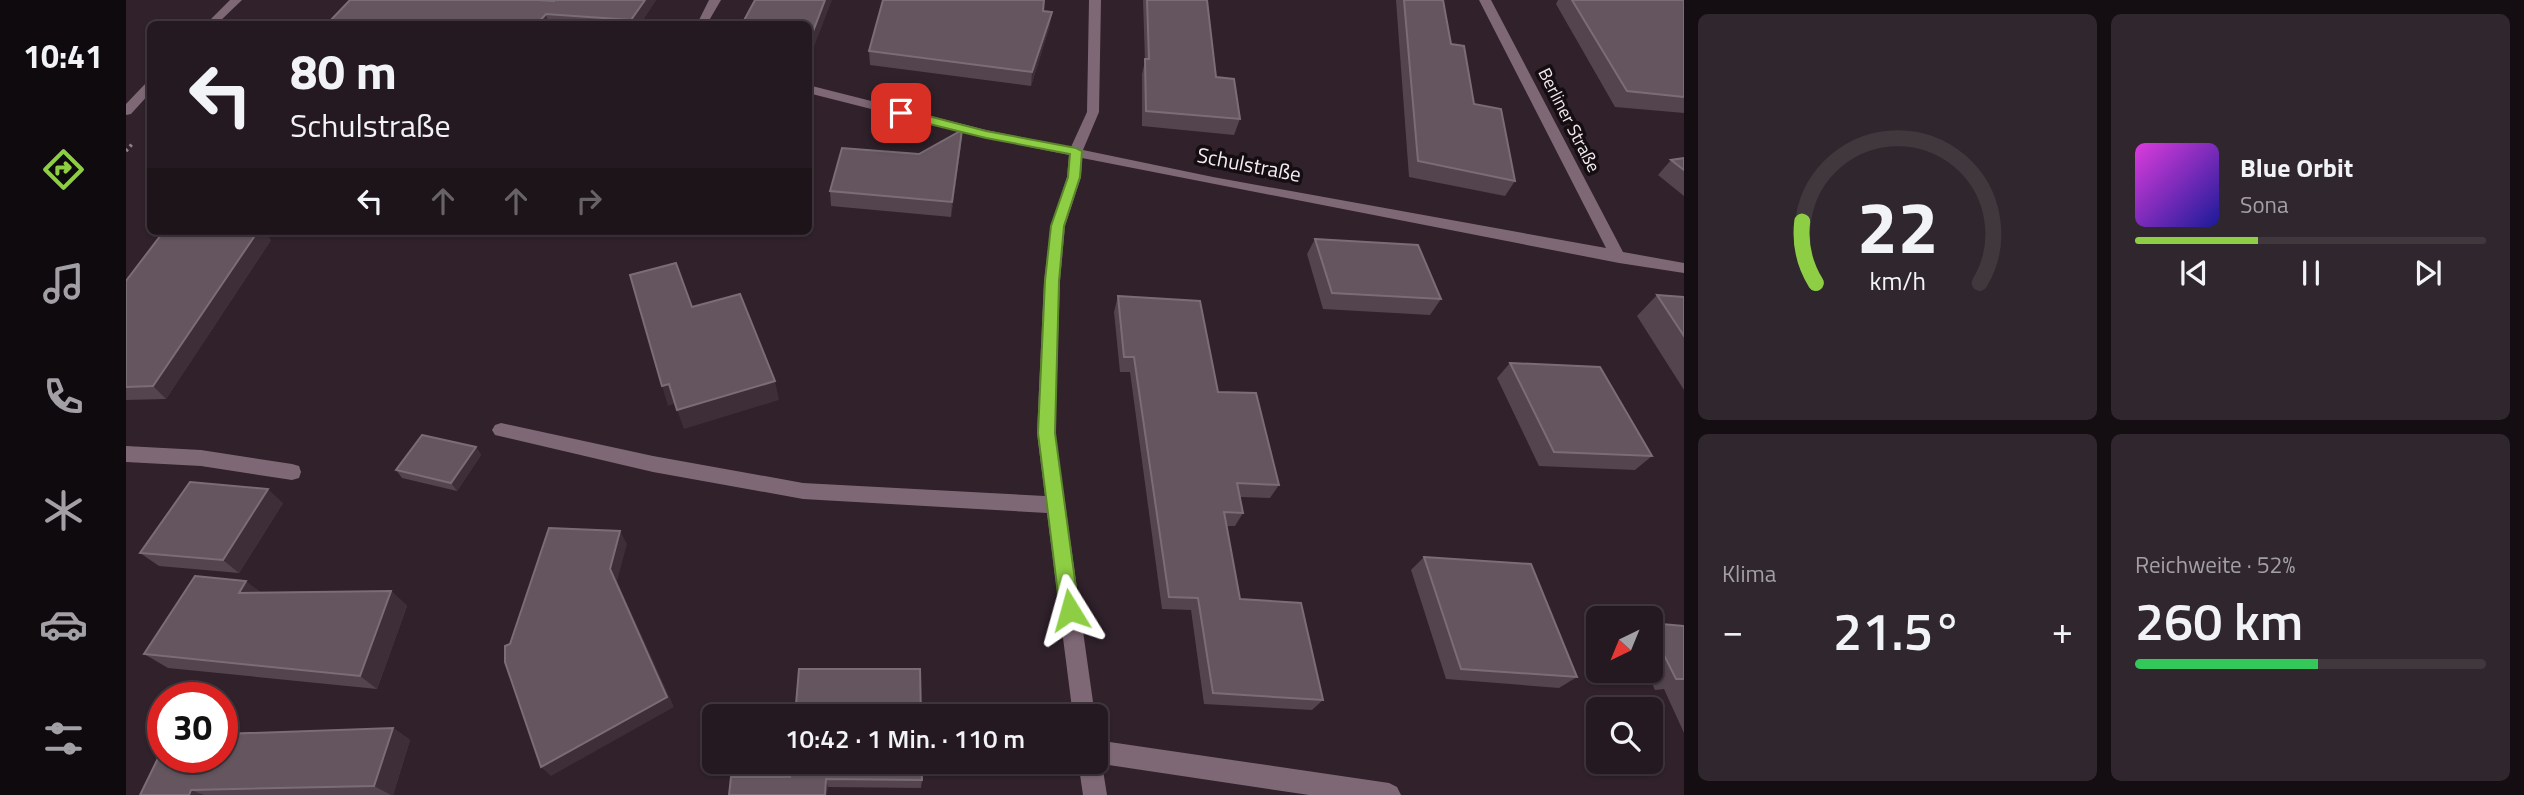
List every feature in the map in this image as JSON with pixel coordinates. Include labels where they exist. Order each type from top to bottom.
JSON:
[{"type":"street","points":[[214,21],[236,0]]},
{"type":"street","points":[[704,21],[715,0]]},
{"type":"street","points":[[1082,704],[1046,433],[1052,281],[1058,226],[1074,177],[1076,151],[1093,113],[1094,0]]},
{"type":"street","name":"Berliner Straße","points":[[1485,0],[1619,258]]},
{"type":"street","points":[[126,111],[147,89]]},
{"type":"street","name":"Schulstraße","points":[[812,90],[986,134],[1213,181],[1684,268]]},
{"type":"street","points":[[501,430],[653,464],[803,491],[1056,505]]},
{"type":"street","points":[[126,454],[201,458],[292,472]]},
{"type":"street","points":[[1108,754],[1389,795]]},
{"type":"street","points":[[1092,774],[1095,795]]},
{"type":"building","points":[[350,0],[645,0],[631,20],[546,14],[540,21],[330,21]]},
{"type":"building","points":[[755,0],[825,0],[812,34],[812,21],[744,21]]},
{"type":"building","points":[[883,0],[1044,0],[1043,11],[1052,12],[1032,72],[869,51]]},
{"type":"building","points":[[1147,0],[1207,0],[1216,77],[1234,79],[1240,119],[1146,111],[1145,59],[1149,59]]},
{"type":"building","points":[[1404,0],[1443,0],[1451,44],[1464,46],[1474,104],[1501,109],[1515,181],[1418,161]]},
{"type":"building","points":[[1572,0],[1684,0],[1684,97],[1627,91]]},
{"type":"building","points":[[962,130],[952,202],[830,191],[842,148],[919,154]]},
{"type":"building","points":[[1684,158],[1684,170],[1671,160]]},
{"type":"building","points":[[161,235],[255,235],[153,386],[126,387],[126,281]]},
{"type":"building","points":[[1315,239],[1418,245],[1441,299],[1332,293]]},
{"type":"building","points":[[676,263],[692,307],[740,294],[775,381],[677,410],[669,384],[662,386],[630,275]]},
{"type":"building","points":[[1657,295],[1684,297],[1684,336]]},
{"type":"building","points":[[1118,296],[1200,301],[1218,392],[1256,393],[1279,485],[1237,483],[1243,513],[1224,512],[1240,599],[1301,603],[1323,700],[1213,693],[1198,598],[1169,597],[1134,357],[1124,357]]},
{"type":"building","points":[[1510,363],[1600,367],[1652,456],[1554,452]]},
{"type":"building","points":[[422,435],[476,447],[451,483],[396,470]]},
{"type":"building","points":[[190,482],[268,489],[223,560],[140,553]]},
{"type":"building","points":[[549,528],[620,531],[610,569],[667,697],[541,767],[505,662],[505,646],[510,644]]},
{"type":"building","points":[[1424,557],[1531,564],[1577,677],[1461,669]]},
{"type":"building","points":[[195,576],[246,581],[239,593],[391,591],[360,676],[144,654]]},
{"type":"building","points":[[1663,624],[1684,626],[1684,679],[1676,679],[1663,653]]},
{"type":"building","points":[[799,669],[920,669],[921,704],[796,704]]},
{"type":"building","points":[[393,728],[374,786],[191,790],[189,795],[140,795],[151,773],[238,773],[238,733]]},
{"type":"building","points":[[790,774],[922,774],[922,780],[826,779],[825,795],[729,795],[731,777],[790,777]]},
{"type":"route","points":[[901,113],[986,134],[1076,151],[1074,177],[1058,226],[1052,281],[1046,433],[1070,610]]}]
